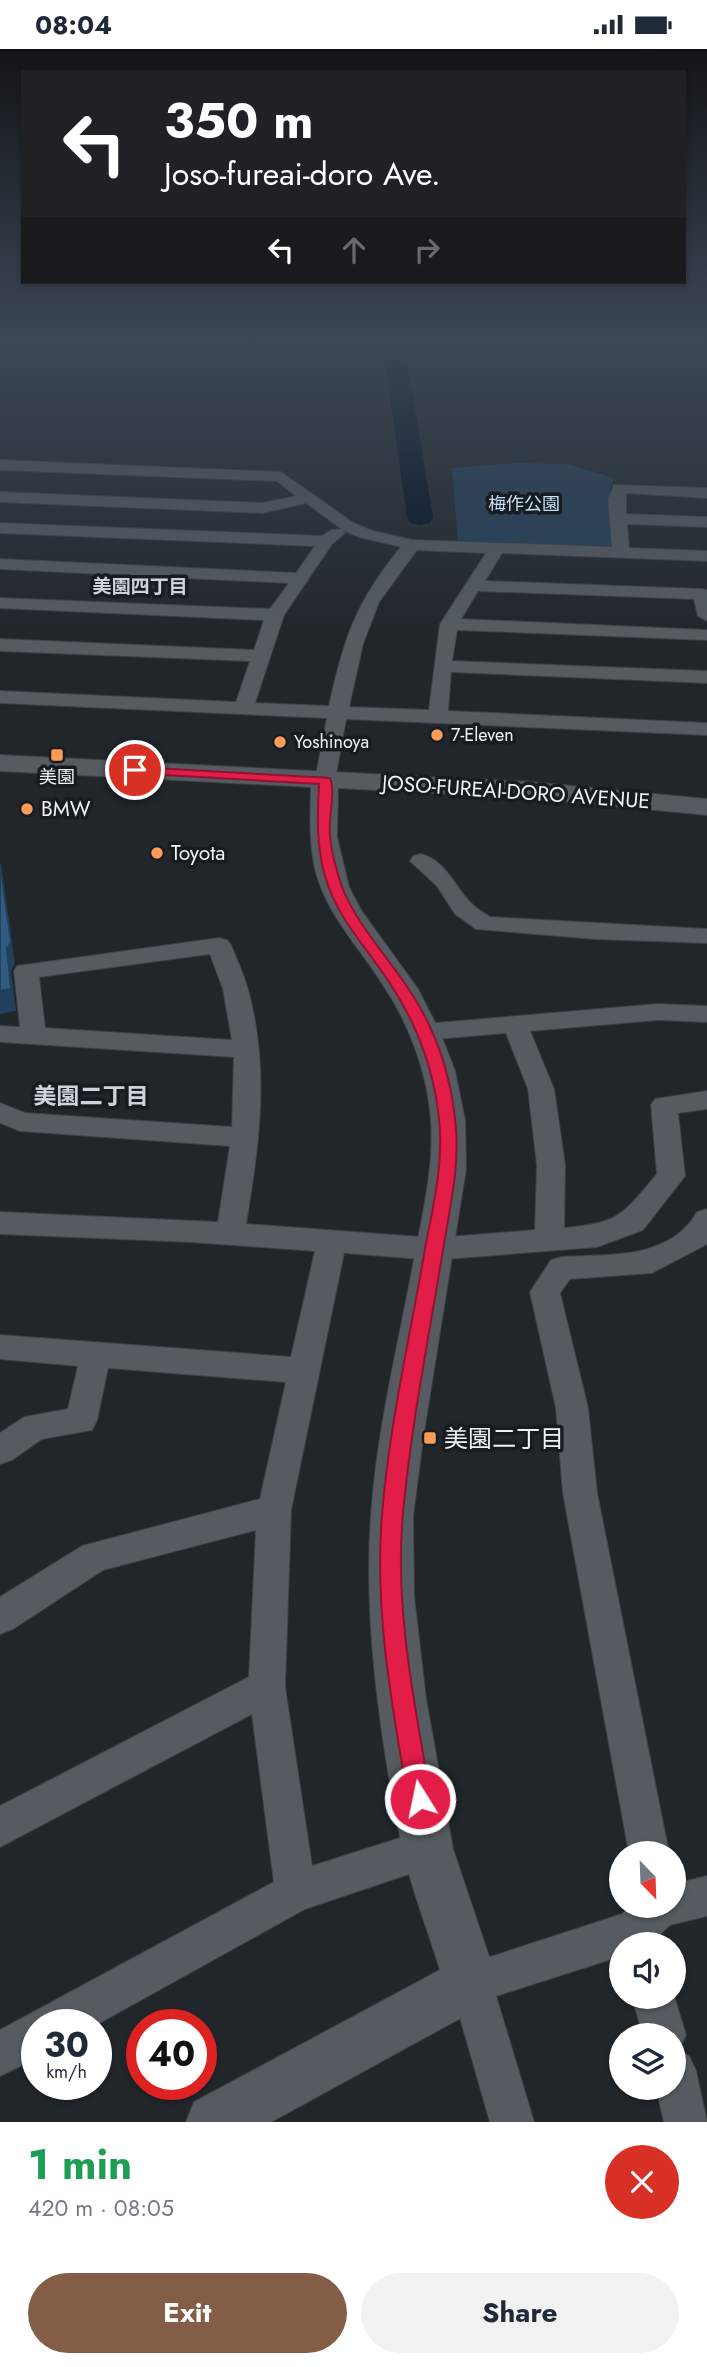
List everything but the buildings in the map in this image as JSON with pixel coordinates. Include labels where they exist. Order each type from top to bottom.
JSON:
[{"type":"street","points":[[0,465],[281,477],[346,525],[365,534],[412,545],[707,556]]},
{"type":"street","points":[[621,552],[616,499],[620,488],[707,493]]},
{"type":"street","points":[[0,497],[263,508],[308,498]]},
{"type":"street","points":[[618,519],[707,522]]},
{"type":"street","points":[[244,708],[275,615],[326,541],[346,525]]},
{"type":"street","points":[[0,528],[326,541]]},
{"type":"street","points":[[412,545],[371,600],[351,659],[325,780],[323,837],[335,887],[347,911],[402,989],[424,1032],[439,1071],[447,1120],[447,1169],[392,1516],[392,1596],[402,1699],[428,1849],[512,2122]]},
{"type":"street","points":[[438,716],[449,624],[497,548]]},
{"type":"street","points":[[0,564],[300,578]]},
{"type":"street","points":[[474,586],[702,594],[707,616]]},
{"type":"street","points":[[0,603],[275,615]]},
{"type":"street","points":[[449,624],[707,635]]},
{"type":"street","points":[[0,645],[260,656]]},
{"type":"street","points":[[442,666],[707,677]]},
{"type":"street","points":[[0,697],[707,729]]},
{"type":"street","name":"JOSO-FUREAI-DORO AVENUE","points":[[0,764],[531,790],[707,807]]},
{"type":"street","points":[[421,861],[445,882],[463,909],[484,924],[707,936]]},
{"type":"street","points":[[33,1035],[26,971],[219,945],[237,995],[246,1049],[249,1093],[247,1138],[230,1235]]},
{"type":"street","points":[[424,1032],[658,1012],[707,1014]]},
{"type":"street","points":[[515,1025],[541,1089],[551,1165],[549,1240]]},
{"type":"street","points":[[0,1034],[246,1049]]},
{"type":"street","points":[[0,1223],[190,1231],[434,1249],[597,1236],[633,1222],[671,1176],[664,1105],[707,1100]]},
{"type":"street","points":[[0,1112],[20,1122],[247,1138]]},
{"type":"street","points":[[647,1841],[580,1493],[572,1408],[545,1292],[561,1268],[652,1262],[698,1236],[707,1220]]},
{"type":"street","points":[[296,1892],[267,1687],[274,1510],[332,1241]]},
{"type":"street","points":[[0,1347],[304,1371]]},
{"type":"street","points":[[0,1450],[36,1427],[81,1420],[96,1354]]},
{"type":"street","points":[[0,1617],[94,1557],[274,1510]]},
{"type":"street","points":[[0,1827],[267,1687]]},
{"type":"street","points":[[82,2009],[296,1892],[428,1849]]},
{"type":"street","points":[[686,1904],[707,1896]]},
{"type":"street","points":[[214,2122],[471,1983],[650,1918]]},
{"type":"street","points":[[0,2054],[21,2043]]},
{"type":"street","points":[[681,2100],[686,2122]]},
{"type":"green space","name":"梅作公園","points":[[515,463],[568,464],[614,478],[608,503],[614,547],[458,542],[452,468]]},
{"type":"waterway","points":[[408,440],[420,517]]},
{"type":"place","name":"7-Eleven","points":[[437,735]]},
{"type":"place","name":"Yoshinoya","points":[[280,742]]},
{"type":"place","name":"美園","points":[[57,755]]},
{"type":"place","name":"BMW","points":[[27,809]]},
{"type":"place","name":"Toyota","points":[[157,853]]},
{"type":"place","name":"美園二丁目","points":[[430,1438]]},
{"type":"district","name":"美園四丁目","points":[[140,586]]},
{"type":"district","name":"美園二丁目","points":[[91,1096]]},
{"type":"route","points":[[135,770],[325,780],[323,837],[335,887],[347,911],[402,989],[424,1032],[439,1071],[447,1120],[447,1169],[403,1433],[392,1516],[392,1596],[402,1699],[420,1799]]}]
